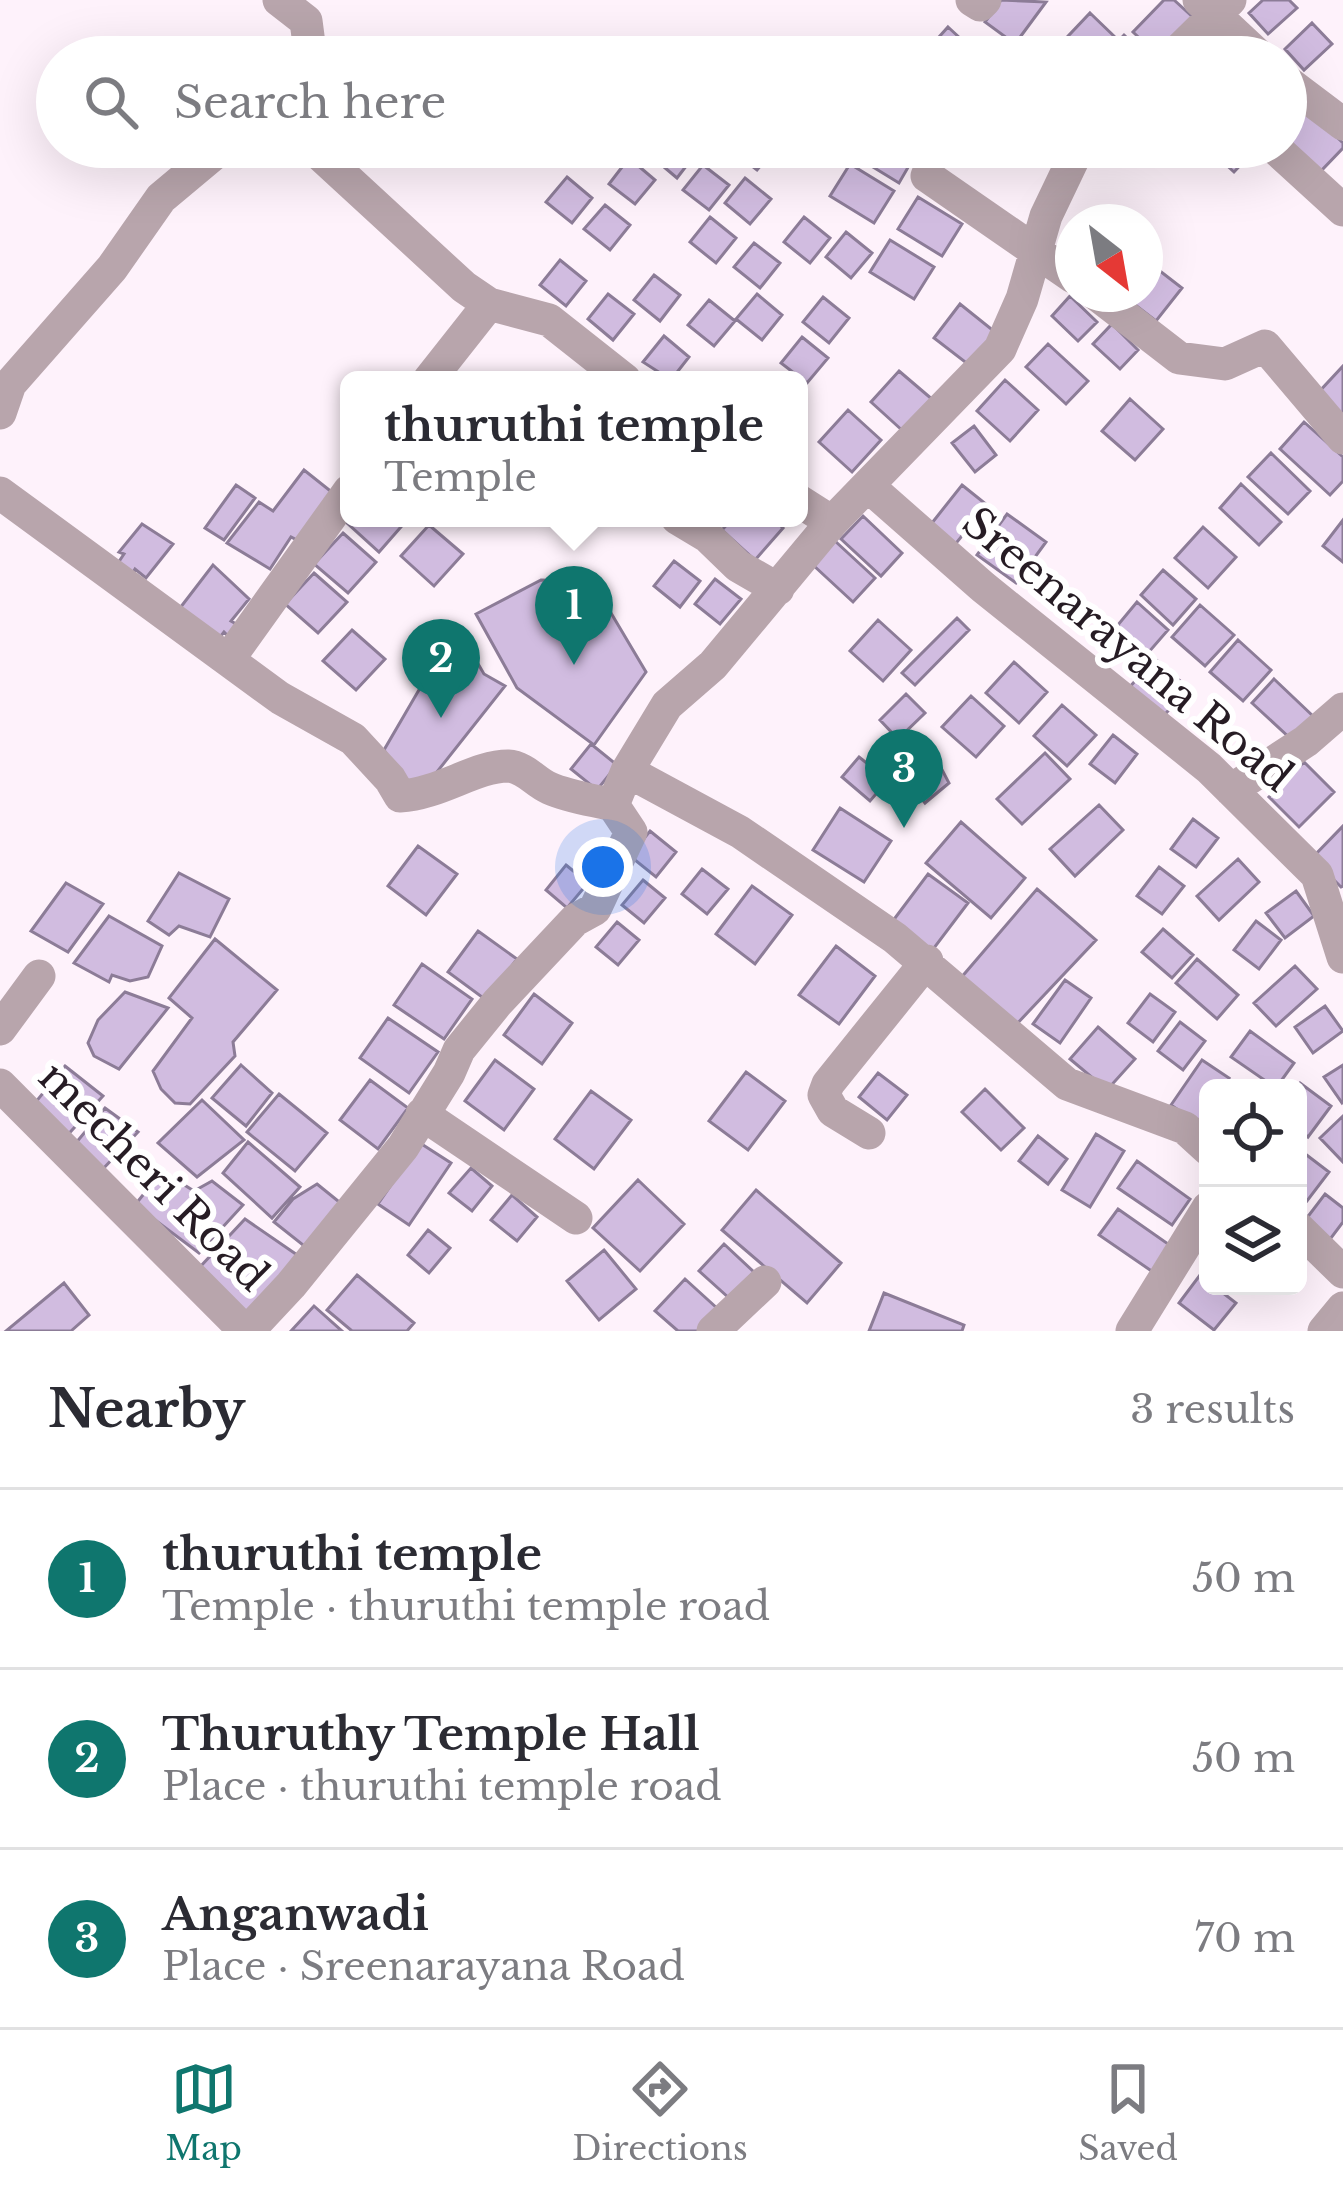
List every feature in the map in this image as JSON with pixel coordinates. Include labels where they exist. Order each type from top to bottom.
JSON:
[{"type":"street","points":[[279,0],[306,21],[308,36]]},
{"type":"street","points":[[971,0],[980,5],[985,0]]},
{"type":"street","points":[[1189,36],[1215,5],[1242,36]]},
{"type":"street","points":[[1307,97],[1343,124]]},
{"type":"street","points":[[3,390],[112,268],[161,198],[197,168]]},
{"type":"street","points":[[334,168],[434,261],[489,304],[549,320],[614,371]]},
{"type":"street","points":[[613,805],[627,771],[667,706],[713,665],[832,521],[1000,349],[1022,299],[1046,216],[1069,168]]},
{"type":"street","points":[[1297,168],[1343,210]]},
{"type":"street","points":[[927,176],[1055,263]]},
{"type":"street","points":[[436,371],[489,304]]},
{"type":"street","points":[[1119,312],[1179,358],[1225,364],[1265,346],[1343,438]]},
{"type":"street","name":"Sreenarayana Road","points":[[868,486],[983,587],[1209,768],[1317,875],[1343,957]]},
{"type":"street","points":[[0,493],[228,660],[352,740],[400,796],[439,790],[476,772],[518,767],[548,788],[613,805],[631,832],[595,909],[575,920],[496,1003],[459,1049],[403,1147],[291,1285],[246,1331]]},
{"type":"street","points":[[228,660],[340,504]]},
{"type":"street","points":[[808,506],[832,521]]},
{"type":"street","points":[[692,527],[738,566],[778,589]]},
{"type":"street","points":[[1231,790],[1306,741],[1343,709]]},
{"type":"street","points":[[627,771],[740,832],[927,961],[1067,1084],[1158,1116],[1199,1141]]},
{"type":"street","points":[[869,1133],[833,1111],[824,1095],[927,961]]},
{"type":"street","points":[[0,1029],[39,976]]},
{"type":"street","name":"mecheri Road","points":[[0,1085],[246,1331]]},
{"type":"street","points":[[422,1114],[576,1218]]},
{"type":"street","points":[[1132,1331],[1199,1223]]},
{"type":"street","points":[[1307,1237],[1343,1272]]},
{"type":"street","points":[[713,1331],[766,1282]]},
{"type":"street","points":[[1324,1331],[1343,1308]]},
{"type":"building","points":[[1001,0],[1046,2],[1021,36],[1004,36],[985,22]]},
{"type":"building","points":[[1164,0],[1174,0],[1196,20],[1180,36],[1137,36],[1133,32]]},
{"type":"building","points":[[1263,0],[1289,0],[1297,8],[1268,34],[1249,13]]},
{"type":"building","points":[[1090,13],[1114,36],[1068,36]]},
{"type":"building","points":[[1312,23],[1332,44],[1307,67],[1307,36],[1298,36]]},
{"type":"building","points":[[1307,111],[1343,143],[1319,173],[1307,161]]},
{"type":"building","points":[[621,168],[641,168],[655,180],[635,204],[609,184]]},
{"type":"building","points":[[665,168],[685,168],[677,178]]},
{"type":"building","points":[[701,168],[729,185],[709,210],[683,190]]},
{"type":"building","points":[[848,168],[857,168],[894,191],[874,223],[830,196]]},
{"type":"building","points":[[875,168],[908,168],[899,183]]},
{"type":"building","points":[[567,177],[592,198],[572,223],[546,202]]},
{"type":"building","points":[[745,178],[771,199],[750,224],[725,203]]},
{"type":"building","points":[[918,197],[962,224],[942,256],[898,229]]},
{"type":"building","points":[[605,205],[630,225],[610,250],[584,229]]},
{"type":"building","points":[[710,217],[736,238],[716,263],[690,242]]},
{"type":"building","points":[[804,217],[830,238],[810,263],[784,242]]},
{"type":"building","points":[[846,232],[872,253],[851,278],[826,257]]},
{"type":"building","points":[[890,240],[934,267],[914,299],[870,272]]},
{"type":"building","points":[[754,243],[780,263],[760,288],[734,267]]},
{"type":"building","points":[[560,260],[586,281],[566,306],[540,285]]},
{"type":"building","points":[[1163,273],[1182,288],[1156,321],[1144,312],[1163,312]]},
{"type":"building","points":[[654,275],[680,295],[660,321],[634,300]]},
{"type":"building","points":[[608,294],[634,314],[613,340],[588,319]]},
{"type":"building","points":[[757,294],[782,315],[762,340],[736,319]]},
{"type":"building","points":[[823,297],[849,318],[829,343],[803,322]]},
{"type":"building","points":[[709,300],[735,321],[714,346],[688,325]]},
{"type":"building","points":[[960,304],[995,332],[969,365],[934,338]]},
{"type":"building","points":[[1087,312],[1097,322],[1078,341],[1052,316]]},
{"type":"building","points":[[1112,324],[1138,350],[1120,369],[1093,344]]},
{"type":"building","points":[[664,336],[689,357],[678,371],[657,371],[643,362]]},
{"type":"building","points":[[802,337],[828,358],[808,382],[808,371],[791,371],[781,363]]},
{"type":"building","points":[[1048,344],[1088,381],[1066,404],[1026,367]]},
{"type":"building","points":[[1343,366],[1343,417],[1317,394]]},
{"type":"building","points":[[899,371],[933,400],[904,432],[871,402]]},
{"type":"building","points":[[1005,380],[1038,410],[1010,441],[977,411]]},
{"type":"building","points":[[1130,399],[1163,429],[1135,460],[1102,431]]},
{"type":"building","points":[[848,410],[881,440],[852,472],[819,442]]},
{"type":"building","points":[[1304,422],[1343,457],[1343,481],[1330,495],[1280,449]]},
{"type":"building","points":[[974,426],[996,455],[975,472],[952,443]]},
{"type":"building","points":[[1271,453],[1310,491],[1288,514],[1248,477]]},
{"type":"building","points":[[304,470],[333,493],[297,540],[291,537],[270,569],[227,543],[259,502],[273,511]]},
{"type":"building","points":[[1241,484],[1281,522],[1259,545],[1220,508]]},
{"type":"building","points":[[236,485],[255,498],[224,540],[205,528]]},
{"type":"building","points":[[962,485],[987,505],[953,547],[928,528]]},
{"type":"building","points":[[1007,514],[1046,542],[1016,583],[977,555]]},
{"type":"building","points":[[863,516],[902,553],[881,576],[841,539]]},
{"type":"building","points":[[1343,520],[1343,562],[1323,546]]},
{"type":"building","points":[[142,524],[173,544],[146,578],[135,569],[131,576],[116,566],[124,554],[119,552]]},
{"type":"building","points":[[352,527],[401,527],[379,552]]},
{"type":"building","points":[[427,527],[463,554],[434,586],[401,556]]},
{"type":"building","points":[[725,527],[783,528],[755,560],[722,530]]},
{"type":"building","points":[[1203,527],[1236,557],[1208,588],[1175,558]]},
{"type":"building","points":[[343,533],[376,562],[348,593],[314,564]]},
{"type":"building","points":[[835,541],[875,578],[853,602],[813,565]]},
{"type":"building","points":[[674,561],[700,581],[680,607],[654,586]]},
{"type":"building","points":[[213,565],[249,599],[231,621],[238,625],[228,636],[224,632],[220,637],[180,608]]},
{"type":"building","points":[[1163,570],[1196,599],[1173,625],[1141,595]]},
{"type":"building","points":[[314,573],[347,602],[318,633],[285,604]]},
{"type":"building","points":[[715,579],[741,599],[720,624],[695,604]]},
{"type":"building","points":[[541,580],[567,581],[611,613],[646,672],[594,745],[517,688],[476,614]]},
{"type":"building","points":[[1137,602],[1168,630],[1148,653],[1117,626]]},
{"type":"building","points":[[1200,605],[1234,635],[1205,666],[1172,637]]},
{"type":"building","points":[[957,618],[969,630],[915,685],[902,673]]},
{"type":"building","points":[[878,620],[911,650],[883,681],[850,651]]},
{"type":"building","points":[[352,630],[385,659],[356,690],[323,661]]},
{"type":"building","points":[[448,640],[473,655],[484,674],[505,686],[429,782],[408,788],[384,750]]},
{"type":"building","points":[[1238,640],[1271,670],[1243,701],[1210,672]]},
{"type":"building","points":[[1155,659],[1188,688],[1160,720],[1127,690]]},
{"type":"building","points":[[1014,662],[1047,692],[1019,723],[986,693]]},
{"type":"building","points":[[1274,679],[1314,717],[1292,740],[1252,703]]},
{"type":"building","points":[[906,694],[925,713],[898,739],[880,720]]},
{"type":"building","points":[[971,696],[1004,726],[976,757],[942,727]]},
{"type":"building","points":[[1062,705],[1096,735],[1067,766],[1034,736]]},
{"type":"building","points":[[1113,735],[1137,754],[1115,783],[1090,764]]},
{"type":"building","points":[[591,744],[617,765],[597,790],[571,769]]},
{"type":"building","points":[[1045,753],[1070,779],[1022,824],[997,799]]},
{"type":"building","points":[[859,757],[888,780],[870,801],[842,777]]},
{"type":"building","points":[[938,762],[949,783],[925,803],[911,785]]},
{"type":"building","points":[[1304,762],[1334,792],[1299,827],[1269,797]]},
{"type":"building","points":[[1099,805],[1123,830],[1075,876],[1050,849]]},
{"type":"building","points":[[840,808],[891,841],[864,882],[813,850]]},
{"type":"building","points":[[1193,819],[1218,838],[1196,867],[1171,849]]},
{"type":"building","points":[[961,822],[1025,878],[991,918],[926,863]]},
{"type":"building","points":[[1343,826],[1343,886],[1341,887],[1312,858]]},
{"type":"building","points":[[650,831],[676,852],[656,877],[630,856]]},
{"type":"building","points":[[418,846],[457,874],[426,915],[388,886]]},
{"type":"building","points":[[1238,859],[1259,882],[1219,920],[1197,896]]},
{"type":"building","points":[[566,865],[588,883],[567,908],[546,890]]},
{"type":"building","points":[[1159,867],[1184,886],[1162,914],[1137,896]]},
{"type":"building","points":[[702,869],[728,889],[707,914],[682,894]]},
{"type":"building","points":[[179,873],[229,899],[210,937],[179,926],[169,935],[148,921]]},
{"type":"building","points":[[928,874],[968,903],[931,952],[892,922]]},
{"type":"building","points":[[643,880],[665,898],[644,923],[622,905]]},
{"type":"building","points":[[66,883],[103,904],[68,952],[31,931]]},
{"type":"building","points":[[752,886],[792,915],[755,964],[716,934]]},
{"type":"building","points":[[1037,889],[1096,940],[1013,1028],[960,979]]},
{"type":"building","points":[[1296,891],[1314,916],[1285,938],[1266,913]]},
{"type":"building","points":[[109,916],[162,946],[148,977],[130,981],[112,975],[109,982],[74,963]]},
{"type":"building","points":[[1256,921],[1281,940],[1259,969],[1234,950]]},
{"type":"building","points":[[617,922],[639,940],[618,965],[596,947]]},
{"type":"building","points":[[1163,929],[1193,955],[1172,978],[1142,952]]},
{"type":"building","points":[[478,931],[517,959],[486,1000],[448,972]]},
{"type":"building","points":[[215,939],[277,990],[233,1042],[235,1056],[190,1104],[175,1103],[161,1089],[153,1071],[192,1018],[169,998]]},
{"type":"building","points":[[836,946],[875,976],[839,1024],[799,995]]},
{"type":"building","points":[[1197,959],[1238,995],[1217,1019],[1176,983]]},
{"type":"building","points":[[422,964],[472,999],[444,1039],[394,1005]]},
{"type":"building","points":[[1295,966],[1317,989],[1276,1026],[1254,1003]]},
{"type":"building","points":[[1065,980],[1091,998],[1060,1043],[1033,1024]]},
{"type":"building","points":[[125,992],[168,1008],[119,1069],[94,1056],[88,1043],[98,1020]]},
{"type":"building","points":[[534,994],[572,1023],[542,1064],[504,1035]]},
{"type":"building","points":[[1150,994],[1175,1012],[1153,1042],[1128,1023]]},
{"type":"building","points":[[1325,1006],[1343,1031],[1313,1053],[1295,1027]]},
{"type":"building","points":[[388,1018],[438,1052],[409,1093],[360,1058]]},
{"type":"building","points":[[1180,1022],[1205,1041],[1183,1070],[1158,1051]]},
{"type":"building","points":[[1098,1027],[1135,1059],[1107,1090],[1070,1059]]},
{"type":"building","points":[[1250,1031],[1294,1063],[1282,1079],[1263,1079],[1231,1057]]},
{"type":"building","points":[[495,1060],[534,1089],[504,1130],[465,1101]]},
{"type":"building","points":[[1202,1060],[1229,1078],[1199,1079],[1197,1123],[1171,1105]]},
{"type":"building","points":[[241,1065],[272,1093],[246,1126],[212,1098]]},
{"type":"building","points":[[1343,1065],[1343,1102],[1342,1103],[1324,1077]]},
{"type":"building","points":[[65,1066],[103,1096],[63,1140],[30,1109]]},
{"type":"building","points":[[746,1072],[785,1101],[748,1150],[709,1121]]},
{"type":"building","points":[[878,1073],[907,1095],[887,1120],[859,1097]]},
{"type":"building","points":[[370,1080],[408,1108],[378,1149],[340,1120]]},
{"type":"building","points":[[1307,1088],[1331,1106],[1307,1136]]},
{"type":"building","points":[[985,1089],[1024,1128],[1001,1150],[962,1112]]},
{"type":"building","points":[[591,1091],[631,1120],[594,1169],[555,1139]]},
{"type":"building","points":[[279,1094],[327,1133],[295,1171],[247,1132]]},
{"type":"building","points":[[202,1100],[244,1140],[197,1177],[158,1143]]},
{"type":"building","points":[[105,1108],[138,1132],[100,1172],[75,1144]]},
{"type":"building","points":[[1343,1116],[1343,1162],[1320,1138]]},
{"type":"building","points":[[1096,1134],[1124,1151],[1090,1207],[1062,1190]]},
{"type":"building","points":[[1038,1136],[1067,1159],[1048,1184],[1019,1161]]},
{"type":"building","points":[[248,1142],[300,1187],[272,1218],[223,1173]]},
{"type":"building","points":[[420,1143],[451,1163],[409,1225],[378,1204]]},
{"type":"building","points":[[1307,1155],[1329,1172],[1307,1201]]},
{"type":"building","points":[[1137,1161],[1190,1199],[1172,1225],[1118,1188]]},
{"type":"building","points":[[471,1168],[492,1186],[472,1211],[449,1193]]},
{"type":"building","points":[[162,1171],[194,1191],[212,1181],[243,1205],[199,1253],[135,1205]]},
{"type":"building","points":[[638,1180],[684,1224],[640,1271],[593,1228]]},
{"type":"building","points":[[317,1184],[343,1205],[308,1249],[274,1222],[293,1199]]},
{"type":"building","points":[[756,1190],[841,1263],[807,1303],[722,1230]]},
{"type":"building","points":[[1325,1194],[1343,1208],[1343,1222],[1328,1242],[1307,1226],[1307,1218]]},
{"type":"building","points":[[512,1195],[537,1217],[517,1241],[491,1220]]},
{"type":"building","points":[[1118,1209],[1171,1246],[1153,1272],[1099,1235]]},
{"type":"building","points":[[245,1219],[303,1259],[245,1314],[199,1268]]},
{"type":"building","points":[[428,1230],[450,1248],[429,1273],[408,1255]]},
{"type":"building","points":[[724,1244],[754,1272],[729,1298],[699,1271]]},
{"type":"building","points":[[604,1250],[636,1289],[599,1320],[567,1281]]},
{"type":"building","points":[[357,1275],[414,1323],[407,1331],[352,1331],[327,1310]]},
{"type":"building","points":[[1199,1276],[1199,1295],[1226,1295],[1236,1303],[1214,1330],[1179,1303]]},
{"type":"building","points":[[685,1279],[718,1309],[698,1331],[678,1331],[655,1311]]},
{"type":"building","points":[[64,1283],[89,1315],[71,1331],[6,1331]]},
{"type":"building","points":[[884,1293],[964,1325],[962,1331],[869,1331]]},
{"type":"building","points":[[314,1306],[342,1331],[291,1331]]},
{"type":"place","name":"thuruthi temple","points":[[574,665]]},
{"type":"place","name":"Thuruthy Temple Hall","points":[[441,718]]},
{"type":"place","name":"Anganwadi","points":[[904,828]]}]
